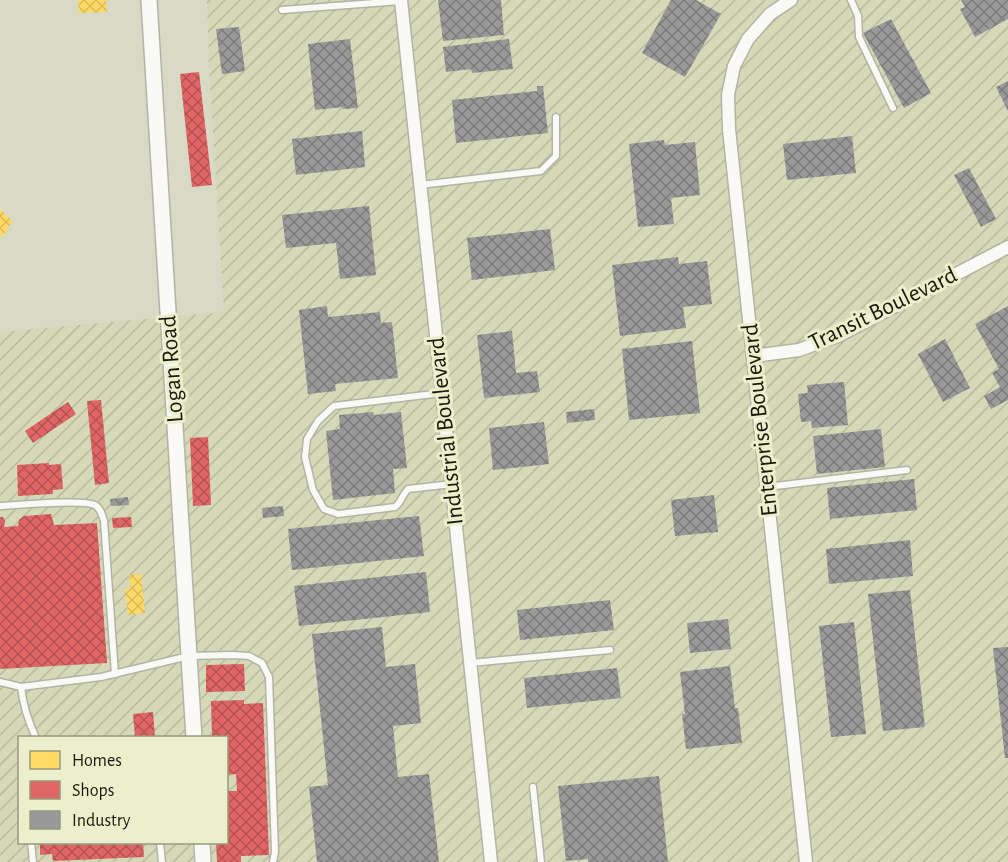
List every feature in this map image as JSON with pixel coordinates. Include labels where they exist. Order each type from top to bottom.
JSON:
[{"type":"street","name":"Logan Road","points":[[149,0],[194,736]]},
{"type":"street","name":"Industrial Boulevard","points":[[401,0],[491,862]]},
{"type":"street","name":"Enterprise Boulevard","points":[[791,0],[770,14],[748,39],[735,66],[728,95],[729,129],[806,862]]},
{"type":"street","name":"Transit Boulevard","points":[[753,356],[799,350],[838,336],[1008,247]]},
{"type":"street","points":[[202,844],[203,862]]},
{"type":"lane","points":[[282,10],[401,0]]},
{"type":"lane","points":[[851,0],[858,16],[859,38],[893,108]]},
{"type":"lane","points":[[420,186],[541,171],[556,156],[556,117]]},
{"type":"lane","points":[[442,393],[334,406],[318,421],[308,440],[305,457],[313,490],[324,509],[339,514],[395,507],[408,489],[452,484]]},
{"type":"lane","points":[[767,487],[907,470]]},
{"type":"lane","points":[[0,506],[75,502],[93,504],[100,509],[104,521],[115,674]]},
{"type":"lane","points":[[471,663],[610,650]]},
{"type":"lane","points":[[0,682],[21,687],[101,678],[189,656],[249,656],[262,663],[269,677],[275,852],[273,862]]},
{"type":"lane","points":[[21,687],[23,702],[35,736]]},
{"type":"lane","points":[[532,787],[541,862]]},
{"type":"lane","points":[[30,844],[33,862]]},
{"type":"lane","points":[[160,844],[162,862]]},
{"type":"shaded area","points":[[207,0],[1008,0],[1008,862],[0,862],[0,332],[224,312]]},
{"type":"building: Homes","points":[[78,0],[106,0],[107,12],[79,13]]},
{"type":"building: Homes","points":[[0,209],[13,222],[0,238]]},
{"type":"building: Homes","points":[[141,574],[145,613],[128,615],[125,589],[131,589],[129,575]]},
{"type":"building: Shops","points":[[199,72],[212,185],[192,187],[180,74]]},
{"type":"building: Shops","points":[[101,400],[109,483],[95,485],[87,401]]},
{"type":"building: Shops","points":[[68,402],[76,414],[33,443],[25,431]]},
{"type":"building: Shops","points":[[208,437],[211,505],[193,506],[190,438]]},
{"type":"building: Shops","points":[[49,463],[49,465],[61,464],[63,489],[53,490],[53,494],[18,496],[17,465]]},
{"type":"building: Shops","points":[[51,514],[54,525],[97,523],[107,663],[0,669],[0,517],[3,517],[5,521],[4,527],[18,526],[19,520],[24,516]]},
{"type":"building: Shops","points":[[131,517],[132,527],[113,528],[112,518]]},
{"type":"building: Shops","points":[[244,664],[245,691],[206,692],[206,665]]},
{"type":"building: Shops","points":[[244,700],[244,704],[263,703],[269,855],[241,856],[241,862],[217,862],[216,844],[228,844],[228,791],[237,791],[236,774],[228,775],[228,736],[212,736],[211,701]]},
{"type":"building: Shops","points":[[153,712],[155,736],[135,736],[133,714]]},
{"type":"building: Shops","points":[[40,844],[143,844],[144,857],[53,861],[52,854],[40,855]]},
{"type":"building: Industry","points":[[438,0],[501,0],[504,35],[443,41]]},
{"type":"building: Industry","points":[[671,0],[696,0],[721,14],[685,77],[642,53]]},
{"type":"building: Industry","points":[[961,0],[1008,0],[1008,19],[975,37],[960,9],[965,7]]},
{"type":"building: Industry","points":[[891,19],[931,93],[904,108],[863,33]]},
{"type":"building: Industry","points":[[239,27],[245,71],[222,74],[216,29]]},
{"type":"building: Industry","points":[[350,39],[358,108],[315,110],[308,44]]},
{"type":"building: Industry","points":[[509,39],[513,69],[472,73],[471,69],[446,72],[443,47]]},
{"type":"building: Industry","points":[[1008,81],[1008,111],[996,87]]},
{"type":"building: Industry","points":[[537,86],[543,86],[548,133],[456,143],[452,100],[537,91]]},
{"type":"building: Industry","points":[[362,131],[365,167],[296,175],[292,139]]},
{"type":"building: Industry","points":[[852,136],[856,173],[787,180],[783,144]]},
{"type":"building: Industry","points":[[664,140],[665,145],[695,142],[700,195],[671,198],[674,224],[638,227],[629,144]]},
{"type":"building: Industry","points":[[969,168],[996,219],[981,227],[954,175]]},
{"type":"building: Industry","points":[[369,206],[376,275],[340,279],[336,243],[286,248],[282,215]]},
{"type":"building: Industry","points":[[550,229],[555,270],[472,280],[467,238]]},
{"type":"building: Industry","points":[[678,257],[679,264],[707,261],[712,304],[683,307],[686,328],[620,336],[612,265]]},
{"type":"building: Industry","points":[[327,306],[328,317],[380,312],[381,323],[392,322],[398,378],[335,384],[336,391],[308,394],[299,310]]},
{"type":"building: Industry","points":[[1008,306],[1008,400],[991,409],[984,396],[1000,387],[992,373],[999,369],[975,324]]},
{"type":"building: Industry","points":[[512,331],[516,373],[537,371],[540,392],[484,398],[477,335]]},
{"type":"building: Industry","points":[[945,339],[970,388],[943,402],[918,354]]},
{"type":"building: Industry","points":[[692,341],[700,413],[629,420],[622,349]]},
{"type":"building: Industry","points":[[844,382],[848,425],[812,428],[811,421],[801,422],[798,394],[808,393],[807,385]]},
{"type":"building: Industry","points":[[594,409],[595,420],[567,423],[566,412]]},
{"type":"building: Industry","points":[[373,412],[374,415],[401,412],[407,468],[393,469],[395,493],[333,500],[326,431],[340,429],[339,415]]},
{"type":"building: Industry","points":[[544,422],[549,464],[493,470],[489,428]]},
{"type":"building: Industry","points":[[881,429],[885,467],[817,474],[813,436]]},
{"type":"building: Industry","points":[[914,479],[917,510],[830,519],[827,488]]},
{"type":"building: Industry","points":[[714,495],[718,532],[675,536],[671,500]]},
{"type":"building: Industry","points":[[128,497],[129,505],[111,506],[110,499]]},
{"type":"building: Industry","points":[[283,506],[284,516],[263,518],[262,508]]},
{"type":"building: Industry","points":[[419,516],[424,556],[292,570],[288,529]]},
{"type":"building: Industry","points":[[910,540],[913,576],[829,584],[826,549]]},
{"type":"building: Industry","points":[[426,572],[430,612],[299,626],[294,586]]},
{"type":"building: Industry","points":[[910,590],[925,727],[883,731],[868,594]]},
{"type":"building: Industry","points":[[610,600],[614,630],[520,640],[517,610]]},
{"type":"building: Industry","points":[[728,619],[731,649],[690,653],[687,623]]},
{"type":"building: Industry","points":[[854,622],[866,734],[831,737],[819,626]]},
{"type":"building: Industry","points":[[382,627],[386,667],[415,664],[421,723],[393,726],[398,777],[429,774],[439,862],[317,862],[309,787],[328,785],[312,634]]},
{"type":"building: Industry","points":[[1008,647],[1008,758],[1005,758],[993,648]]},
{"type":"building: Industry","points":[[730,666],[742,743],[686,749],[680,672]]},
{"type":"building: Industry","points":[[617,668],[621,698],[527,708],[524,678]]},
{"type":"building: Industry","points":[[659,776],[668,862],[588,862],[588,859],[566,861],[558,786]]}]
